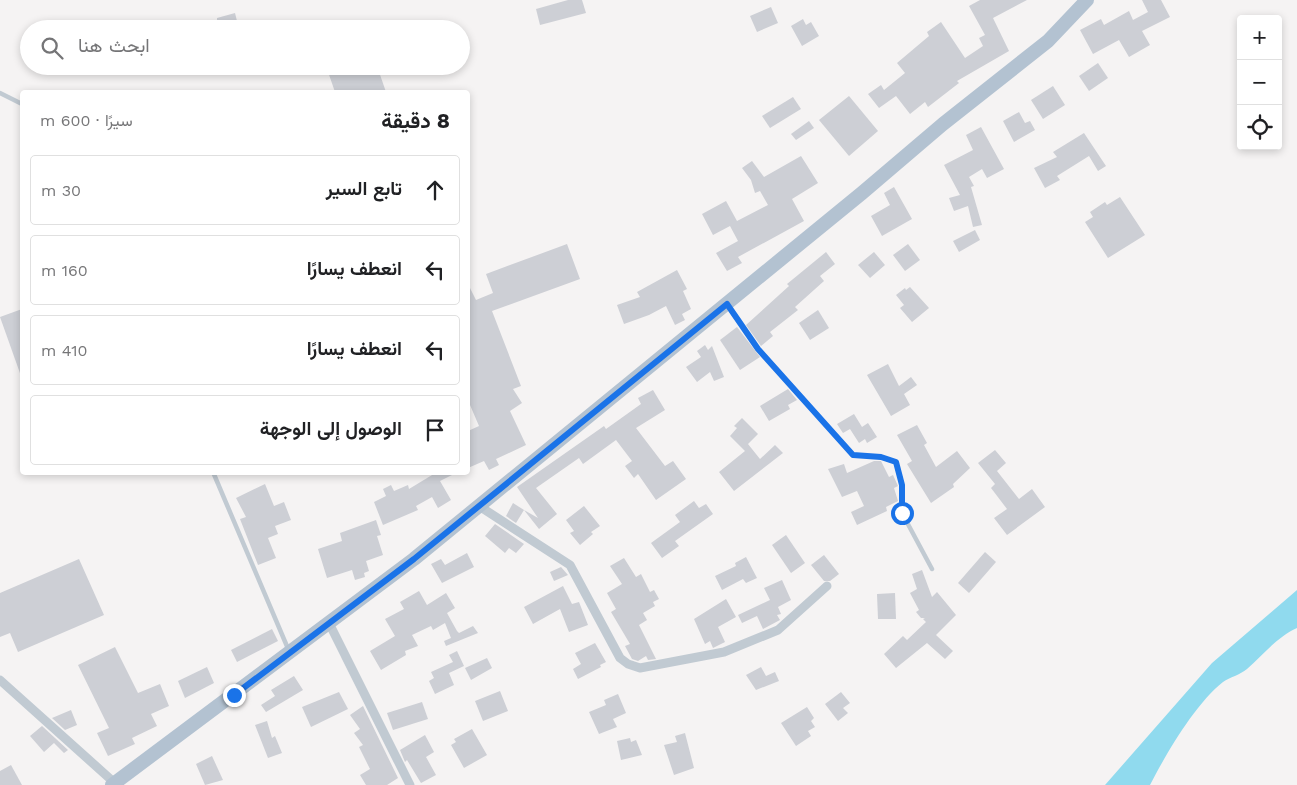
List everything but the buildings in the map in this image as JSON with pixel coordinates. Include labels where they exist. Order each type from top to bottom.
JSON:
[{"type":"main road","points":[[115,784],[414,559],[727,304],[943,124],[1048,40],[1087,0]]},
{"type":"street","points":[[478,506],[570,564],[620,658],[628,664],[640,668],[724,652],[778,630],[828,586]]},
{"type":"street","points":[[329,623],[410,785]]},
{"type":"street","points":[[0,680],[115,784]]},
{"type":"lane","points":[[0,93],[20,103]]},
{"type":"lane","points":[[727,304],[758,349],[853,455],[881,457],[896,462],[902,485],[902,513],[932,569]]},
{"type":"lane","points":[[214,475],[290,652]]},
{"type":"water","points":[[1297,590],[1297,628],[1277,641],[1244,671],[1223,682],[1212,691],[1182,730],[1150,785],[1105,785],[1212,663]]},
{"type":"route","points":[[234,695],[414,559],[578,423],[727,304],[758,349],[853,455],[881,457],[896,462],[902,485],[902,513]]}]
